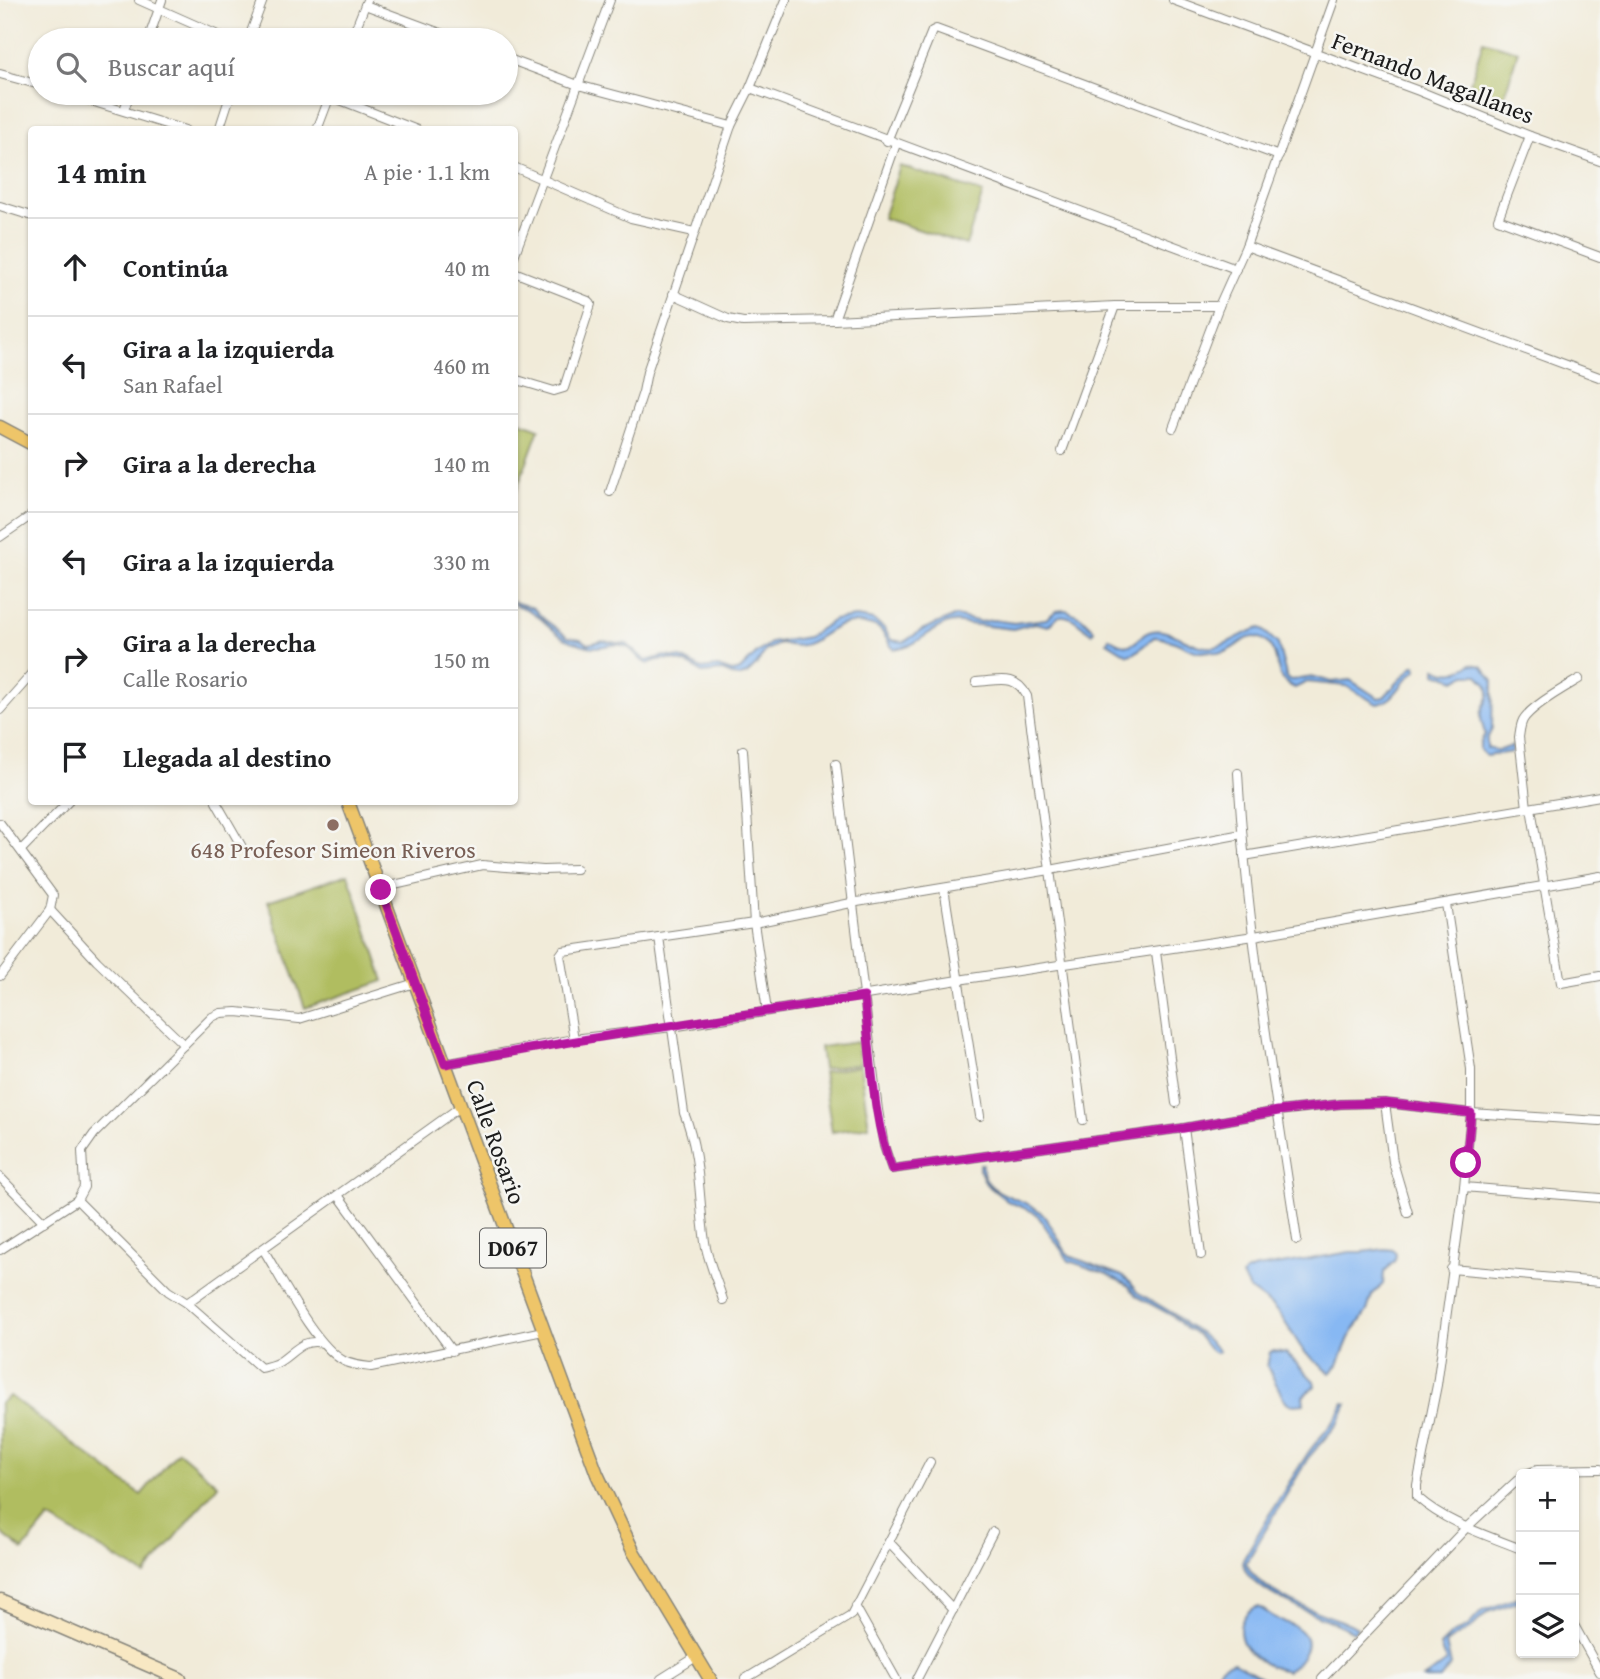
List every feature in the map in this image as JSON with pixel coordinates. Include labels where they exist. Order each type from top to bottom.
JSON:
[{"type":"main road","points":[[0,427],[28,442]]},
{"type":"main road","name":"Calle Rosario","points":[[349,805],[612,1510],[650,1581],[709,1679]]},
{"type":"street","points":[[139,0],[202,28]]},
{"type":"street","points":[[152,28],[162,0]]},
{"type":"street","points":[[252,28],[263,0]]},
{"type":"street","points":[[518,246],[610,0]]},
{"type":"street","points":[[610,492],[673,294],[731,126],[750,88],[786,0]]},
{"type":"street","name":"Fernando Magallanes","points":[[1173,0],[1600,160]]},
{"type":"street","points":[[1172,428],[1219,306],[1246,246],[1334,0]]},
{"type":"street","points":[[356,28],[366,3],[429,28]]},
{"type":"street","points":[[834,320],[892,143],[932,31],[936,29],[1279,156]]},
{"type":"street","points":[[518,62],[579,85],[731,126]]},
{"type":"street","points":[[0,74],[28,82]]},
{"type":"street","points":[[750,88],[1236,269]]},
{"type":"street","points":[[107,105],[173,126]]},
{"type":"street","points":[[124,110],[126,105]]},
{"type":"street","points":[[220,126],[227,105]]},
{"type":"street","points":[[319,126],[327,105]]},
{"type":"street","points":[[357,105],[407,126]]},
{"type":"street","points":[[1530,136],[1498,219],[1600,257]]},
{"type":"street","points":[[518,168],[631,218],[694,232]]},
{"type":"street","points":[[0,206],[28,215]]},
{"type":"street","points":[[1246,246],[1599,377]]},
{"type":"street","points":[[518,274],[592,304],[564,388],[554,391],[518,380]]},
{"type":"street","points":[[673,294],[728,319],[743,322],[1115,306],[1219,306]]},
{"type":"street","points":[[1062,451],[1115,306]]},
{"type":"street","points":[[0,537],[28,518]]},
{"type":"street","points":[[0,710],[28,678]]},
{"type":"street","points":[[1579,679],[1523,719],[1519,737],[1561,983],[1600,976]]},
{"type":"street","points":[[976,682],[1015,680],[1021,684],[1027,695],[1083,1120]]},
{"type":"street","points":[[743,750],[754,923],[767,1011]]},
{"type":"street","points":[[836,764],[878,1110],[884,1146],[892,1169],[1341,1104],[1385,1103],[1471,1113],[1600,1121]]},
{"type":"street","points":[[1238,773],[1244,856],[1254,936],[1297,1240]]},
{"type":"street","points":[[1244,856],[1600,796]]},
{"type":"street","points":[[22,849],[65,805]]},
{"type":"street","points":[[218,805],[242,847]]},
{"type":"street","points":[[0,823],[52,890],[53,900],[50,909],[0,975]]},
{"type":"street","points":[[574,1040],[561,952],[754,923],[851,903],[1242,834]]},
{"type":"street","points":[[381,888],[482,864],[543,870],[576,869]]},
{"type":"street","points":[[445,1064],[574,1040],[1156,952],[1600,876]]},
{"type":"street","points":[[944,888],[980,1116]]},
{"type":"street","points":[[1446,904],[1471,1069],[1471,1113],[1464,1187],[1437,1385],[1417,1497],[1424,1504],[1467,1527],[1516,1547]]},
{"type":"street","points":[[50,909],[97,961],[184,1045]]},
{"type":"street","points":[[659,937],[684,1113],[697,1157],[707,1249],[723,1300]]},
{"type":"street","points":[[1156,952],[1176,1103]]},
{"type":"street","points":[[0,1250],[77,1200],[84,1187],[82,1151],[88,1142],[203,1024],[221,1013],[260,1013],[299,1019],[415,983]]},
{"type":"street","points":[[1385,1103],[1393,1161],[1408,1213]]},
{"type":"street","points":[[187,1303],[460,1107]]},
{"type":"street","points":[[1184,1128],[1201,1255]]},
{"type":"street","points":[[0,1177],[44,1222]]},
{"type":"street","points":[[1464,1187],[1600,1198]]},
{"type":"street","points":[[338,1195],[452,1351]]},
{"type":"street","points":[[77,1200],[168,1291],[187,1303],[261,1368],[279,1362],[304,1343],[322,1343]]},
{"type":"street","points":[[263,1249],[322,1343],[343,1361],[363,1366],[544,1332]]},
{"type":"street","points":[[1451,1269],[1600,1282]]},
{"type":"street","points":[[746,1679],[848,1618],[930,1462]]},
{"type":"street","points":[[1579,1469],[1600,1469]]},
{"type":"street","points":[[1322,1679],[1467,1527],[1516,1482]]},
{"type":"street","points":[[917,1679],[993,1532]]},
{"type":"street","points":[[889,1542],[953,1610]]},
{"type":"street","points":[[0,1601],[180,1679]]},
{"type":"street","points":[[855,1606],[896,1679]]},
{"type":"street","points":[[1579,1634],[1600,1672]]},
{"type":"street","points":[[660,1679],[696,1657]]},
{"type":"green space","points":[[1483,41],[1518,51],[1503,101],[1468,91]]},
{"type":"green space","points":[[900,166],[983,193],[966,245],[883,218]]},
{"type":"green space","points":[[518,421],[539,429],[518,486]]},
{"type":"green space","points":[[348,874],[384,981],[305,1008],[268,901]]},
{"type":"green space","points":[[857,1042],[860,1064],[823,1069],[820,1047]]},
{"type":"green space","points":[[860,1066],[869,1126],[832,1132],[823,1072]]},
{"type":"green space","points":[[10,1396],[141,1495],[178,1451],[218,1485],[145,1575],[49,1518],[23,1550],[0,1532],[0,1403]]},
{"type":"water","points":[[518,603],[533,608],[568,637],[588,644],[602,641],[627,644],[646,661],[664,656],[681,658],[702,669],[718,667],[732,672],[740,670],[771,643],[808,637],[834,620],[856,617],[873,620],[884,628],[891,640],[904,642],[922,630],[955,616],[981,622],[993,620],[1014,623],[1046,619],[1056,611],[1066,610],[1081,617],[1094,630],[1092,634],[1075,620],[1065,616],[1056,618],[1048,626],[1035,623],[1013,629],[952,622],[909,645],[894,649],[877,627],[853,623],[832,629],[805,644],[794,646],[781,643],[766,650],[747,674],[737,677],[722,671],[702,673],[676,660],[654,661],[648,664],[623,646],[593,647],[574,642],[564,638]]},
{"type":"water","points":[[1261,628],[1278,644],[1287,679],[1314,677],[1332,682],[1350,680],[1378,698],[1384,697],[1413,666],[1416,665],[1417,670],[1395,694],[1377,704],[1346,686],[1307,682],[1295,688],[1282,678],[1271,647],[1259,638],[1253,637],[1220,653],[1199,652],[1154,637],[1135,653],[1128,655],[1107,642],[1109,638],[1119,644],[1133,644],[1147,633],[1162,631],[1195,644],[1215,647]]},
{"type":"water","points":[[1471,664],[1482,666],[1493,680],[1492,729],[1487,739],[1487,748],[1498,751],[1512,746],[1512,752],[1486,756],[1480,750],[1485,734],[1482,711],[1489,693],[1485,682],[1478,675],[1466,675],[1455,680],[1436,673],[1436,668],[1454,672]]},
{"type":"water","points":[[980,1164],[983,1164],[984,1174],[994,1189],[1042,1214],[1072,1257],[1122,1276],[1137,1292],[1174,1314],[1219,1351],[1216,1353],[1209,1349],[1197,1334],[1185,1328],[1173,1316],[1136,1296],[1129,1286],[1107,1274],[1069,1261],[1036,1213],[1007,1201],[986,1184]]},
{"type":"water","points":[[1393,1250],[1396,1254],[1395,1260],[1384,1272],[1383,1284],[1372,1295],[1367,1311],[1349,1338],[1338,1365],[1330,1373],[1304,1352],[1281,1316],[1249,1289],[1242,1276],[1253,1269],[1350,1252]]},
{"type":"water","points":[[1270,1352],[1286,1353],[1314,1381],[1315,1386],[1303,1396],[1304,1404],[1290,1404],[1283,1397],[1267,1366]]},
{"type":"water","points":[[1344,1403],[1347,1404],[1339,1422],[1308,1458],[1246,1563],[1253,1575],[1277,1594],[1350,1624],[1357,1628],[1354,1632],[1271,1594],[1246,1572],[1243,1560],[1306,1456],[1336,1418]]},
{"type":"water","points":[[1516,1598],[1516,1602],[1488,1612],[1471,1628],[1446,1643],[1451,1666],[1440,1679],[1423,1679],[1446,1662],[1440,1646],[1451,1635],[1468,1626],[1482,1611]]},
{"type":"water","points":[[1257,1607],[1296,1627],[1306,1638],[1307,1644],[1302,1656],[1287,1671],[1262,1662],[1244,1644],[1240,1628],[1242,1621],[1248,1612]]},
{"type":"water","points":[[1234,1662],[1264,1679],[1216,1679],[1221,1667]]},
{"type":"place","name":"648 Profesor Simeon Riveros","points":[[333,825]]},
{"type":"route","points":[[381,890],[445,1064],[574,1040],[864,997],[878,1110],[884,1146],[892,1169],[1184,1128],[1278,1111],[1341,1104],[1382,1103],[1471,1113],[1466,1163]]}]
